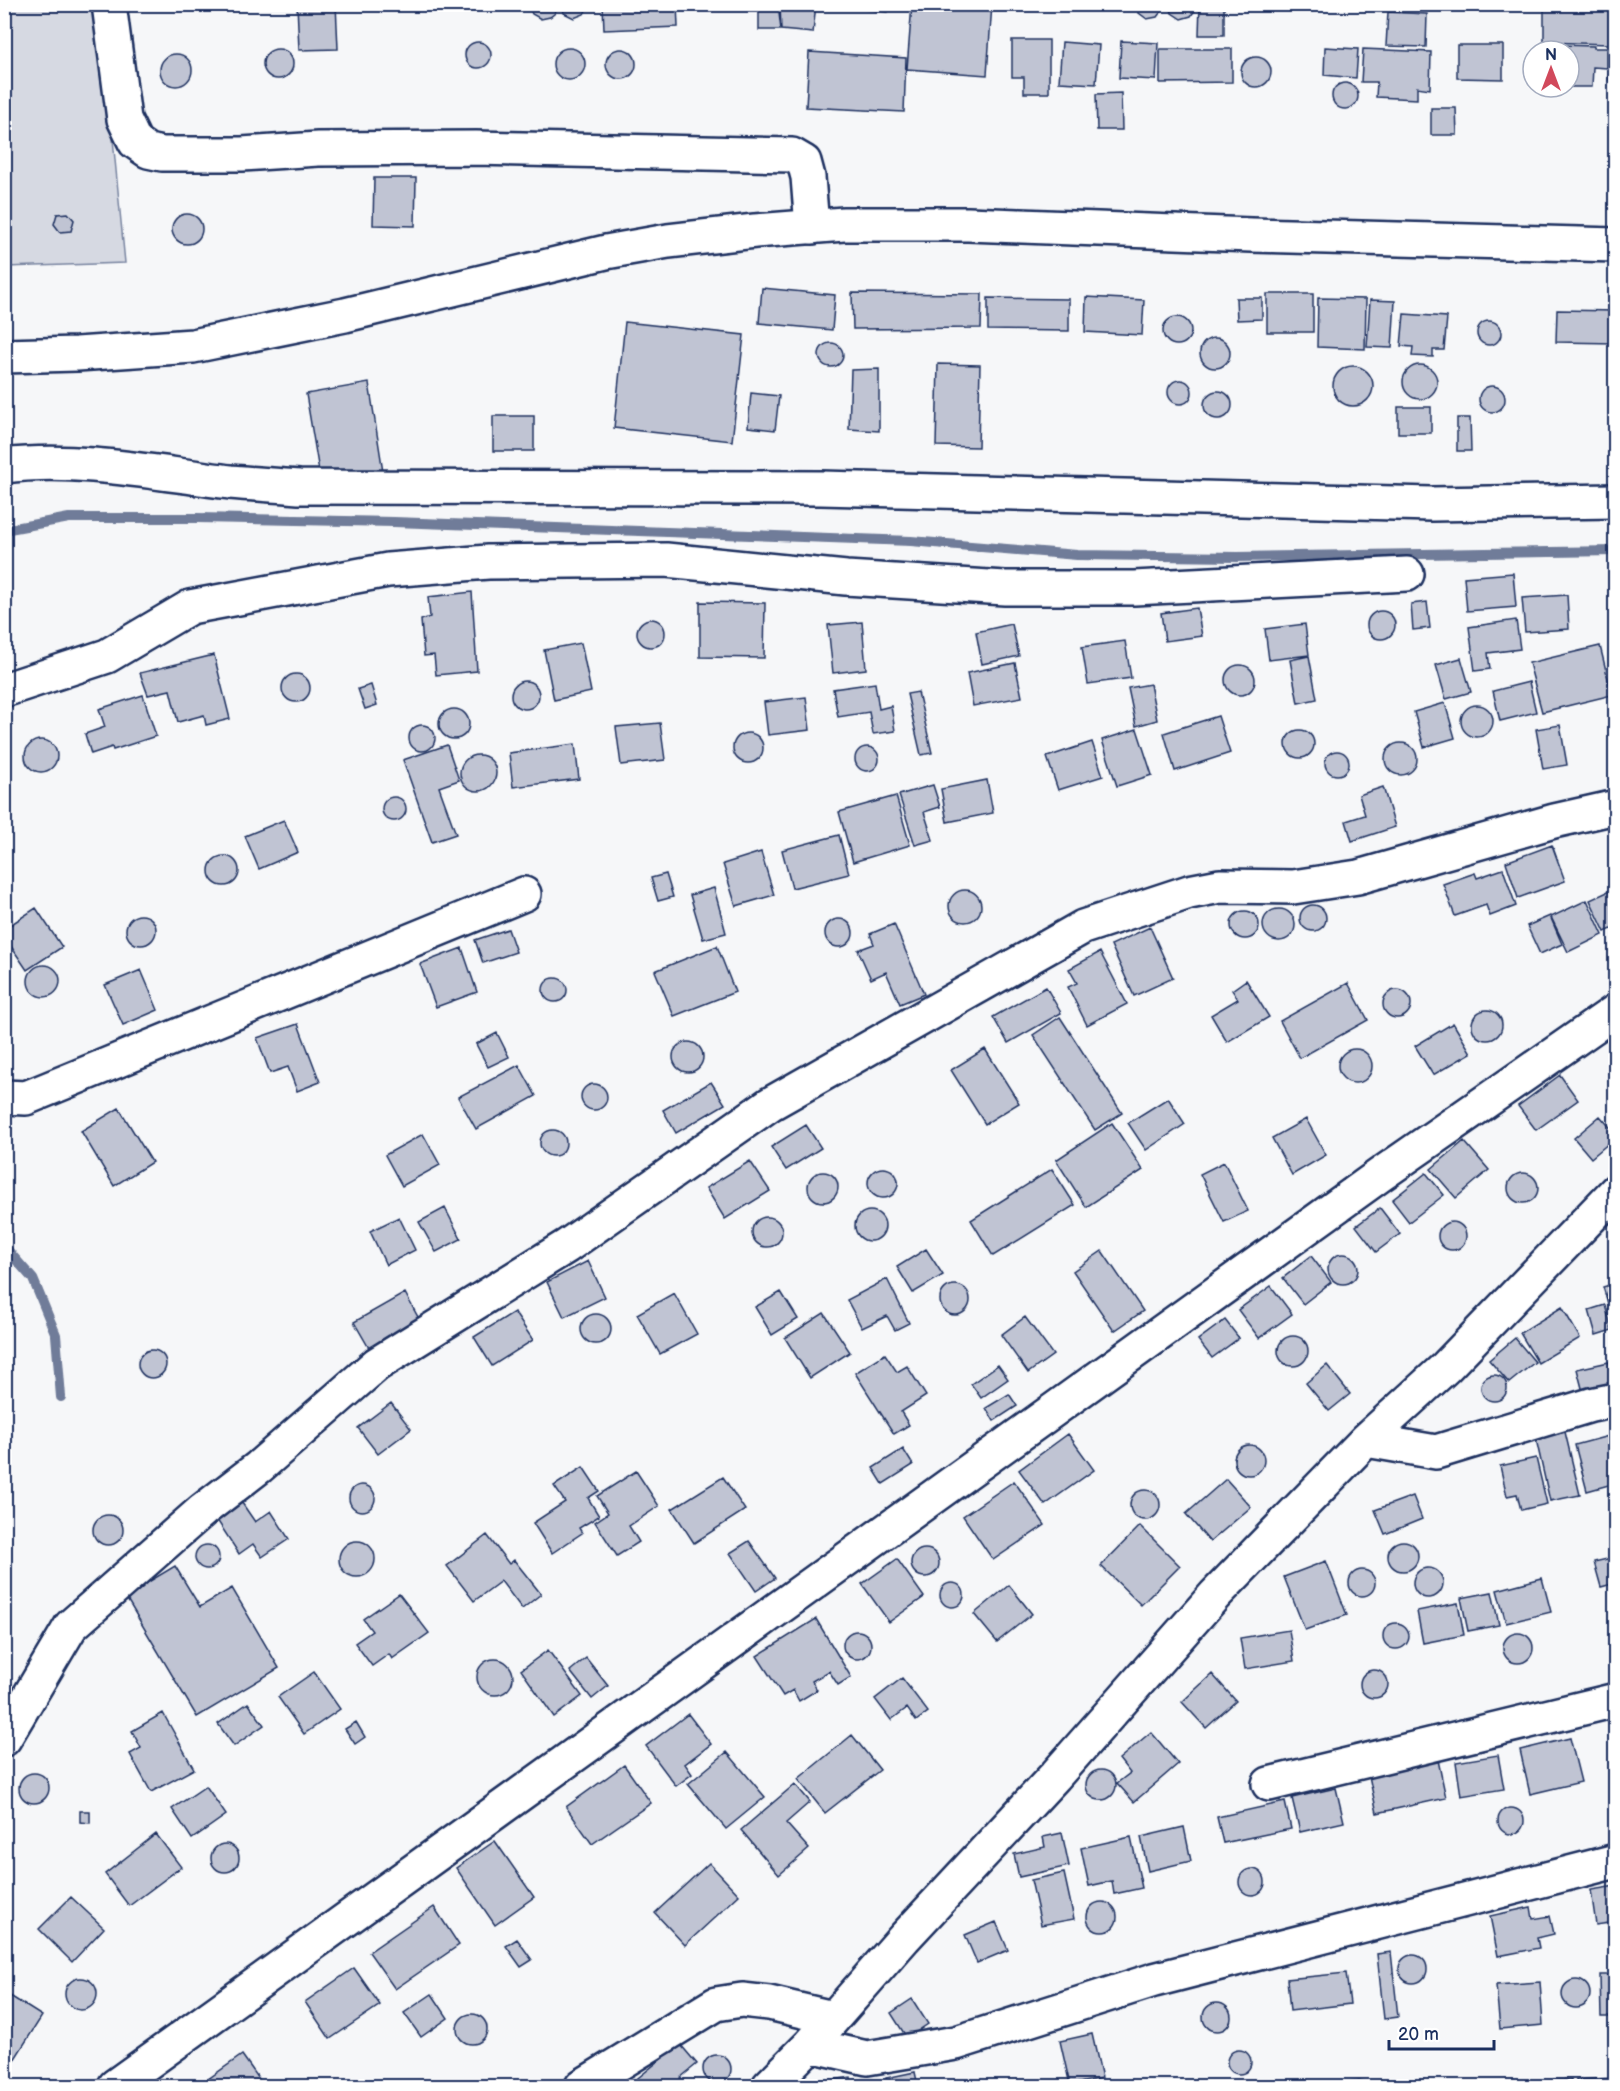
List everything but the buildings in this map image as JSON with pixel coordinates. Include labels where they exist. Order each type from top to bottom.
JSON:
[{"type":"street","points":[[109,4],[124,119],[135,142],[148,151],[162,154],[242,154],[318,149],[476,148],[792,155],[804,162],[808,177],[812,227]]},
{"type":"street","points":[[4,356],[77,354],[193,346],[345,315],[606,252],[668,241],[844,224],[968,224],[1251,235],[1616,245]]},
{"type":"street","points":[[4,466],[40,464],[109,466],[232,482],[299,487],[820,488],[1432,504],[1616,501]]},
{"type":"street","points":[[4,690],[107,656],[190,607],[388,570],[488,562],[666,560],[846,578],[1005,588],[1134,588],[1407,574]]},
{"type":"street","points":[[4,1739],[71,1626],[202,1510],[259,1467],[377,1364],[567,1246],[770,1104],[1083,927],[1190,892],[1220,886],[1293,887],[1358,877],[1554,821],[1616,807]]},
{"type":"street","points":[[4,1097],[26,1098],[524,894]]},
{"type":"street","points":[[115,2086],[1380,1174],[1616,1011]]},
{"type":"street","points":[[769,2086],[810,2045],[1055,1776],[1215,1595],[1366,1440],[1446,1367],[1616,1191]]},
{"type":"street","points":[[1366,1440],[1436,1452],[1590,1405],[1616,1400]]},
{"type":"street","points":[[1269,1784],[1616,1700]]},
{"type":"street","points":[[810,2045],[867,2058],[956,2043],[1154,1980],[1616,1861]]},
{"type":"street","points":[[582,2086],[716,2004],[742,2000],[769,2003],[833,2018]]},
{"type":"shaded area","points":[[4,5],[100,5],[125,263],[5,267]]},
{"type":"waterway","points":[[4,530],[69,518],[197,518],[394,522],[911,541],[1077,555],[1238,557],[1616,551]]},
{"type":"waterway","points":[[4,1246],[33,1279],[56,1335],[61,1397]]}]
